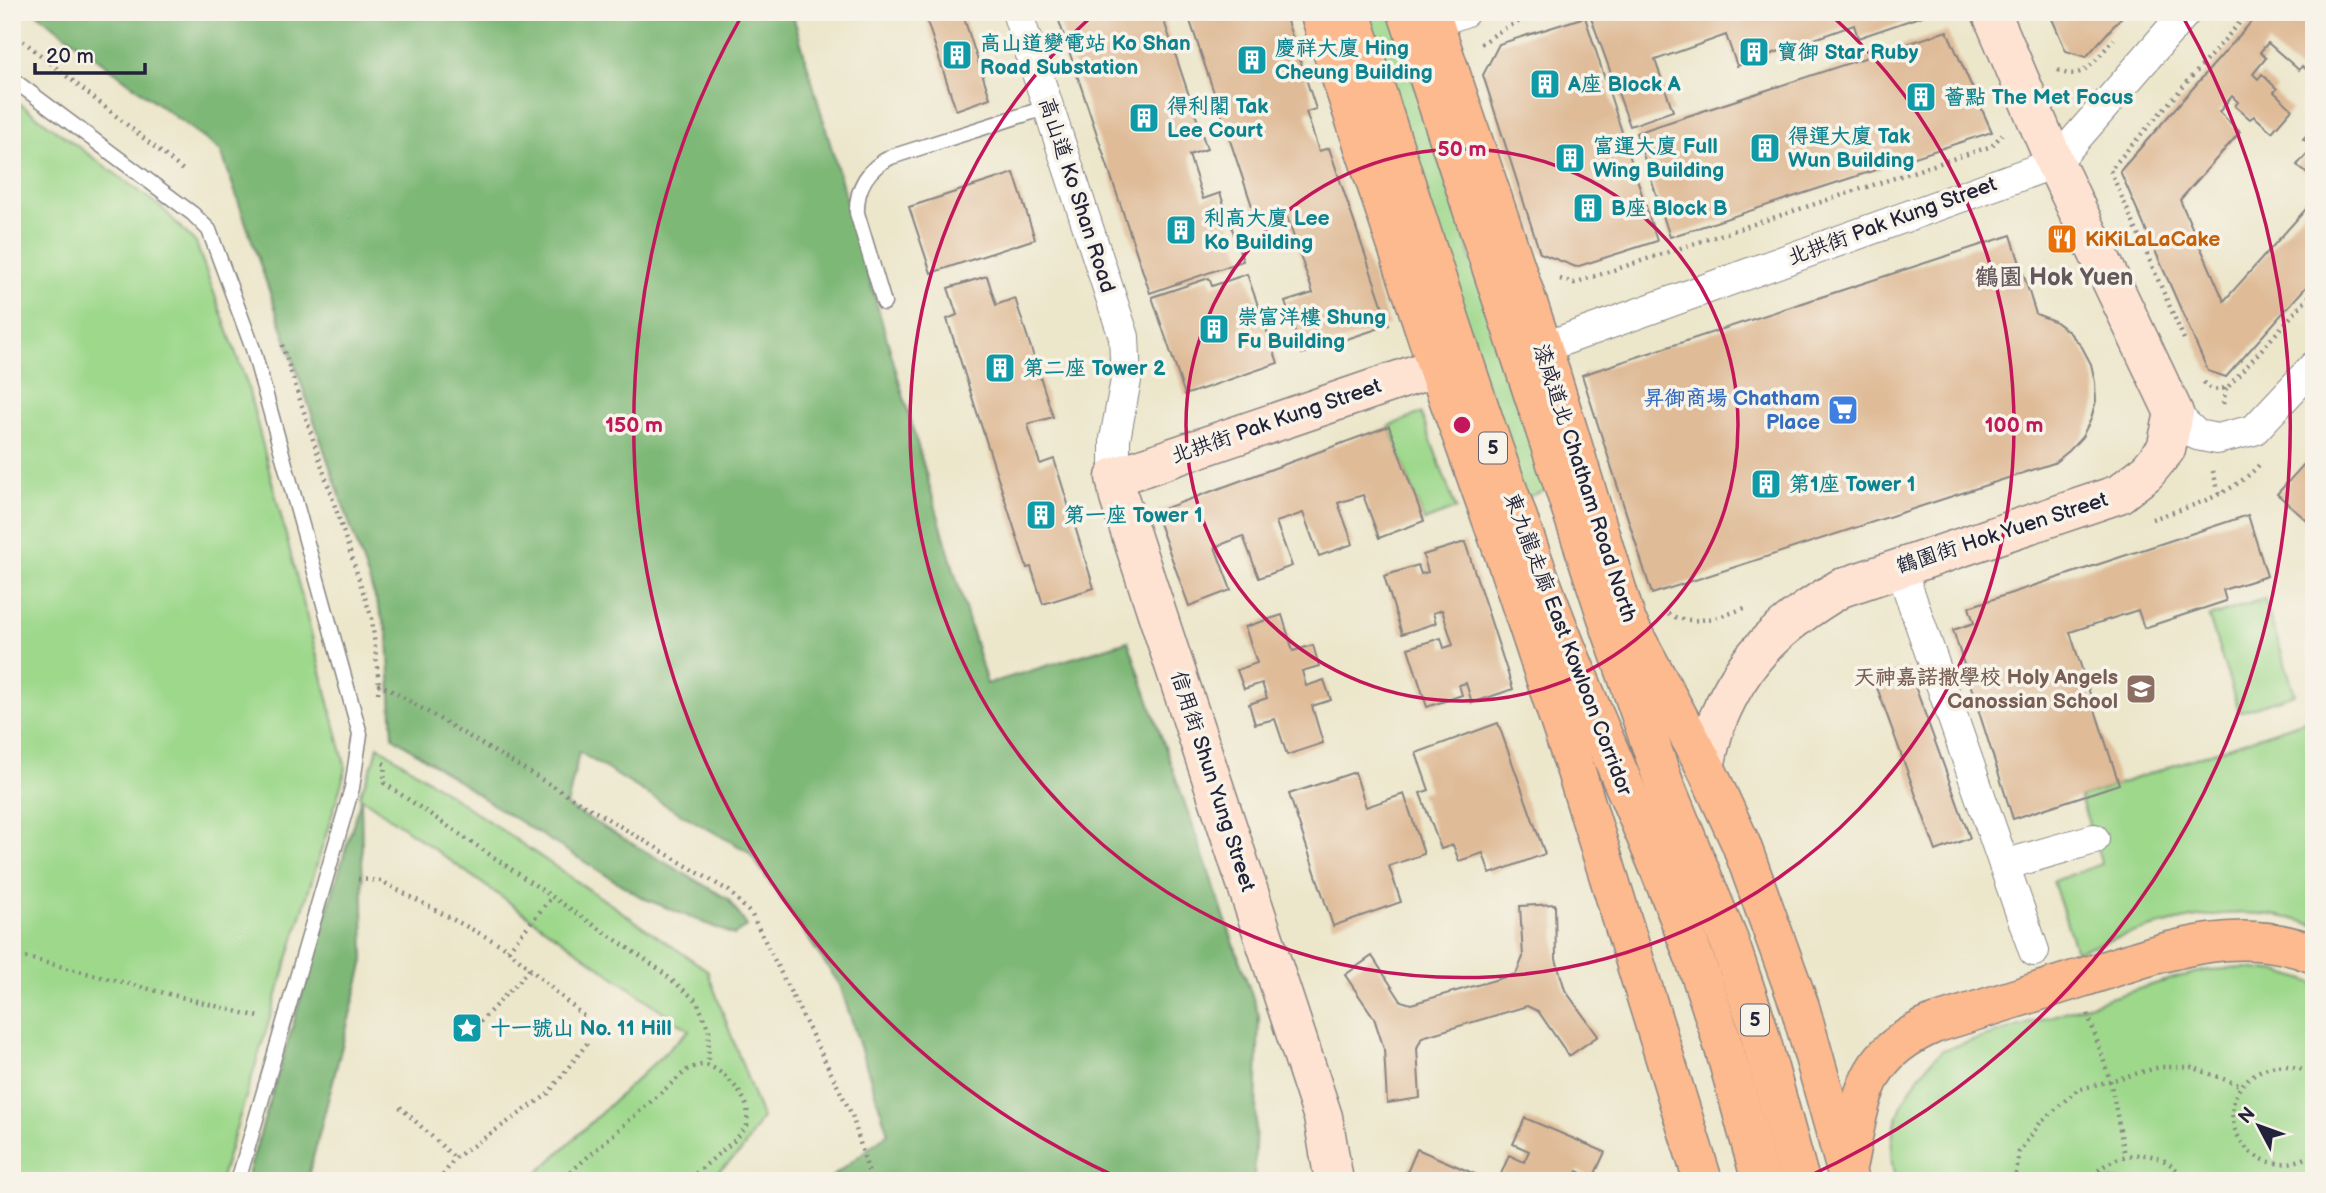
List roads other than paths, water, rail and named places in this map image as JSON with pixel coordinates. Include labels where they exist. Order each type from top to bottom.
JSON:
[{"type":"main road","points":[[1320,12],[1437,367],[1505,557],[1576,771],[1703,1181]]},
{"type":"main road","name":"東九龍走廊 East Kowloon Corridor","points":[[1351,12],[1483,420],[1521,527],[1578,678],[1694,957],[1718,1024],[1760,1181]]},
{"type":"main road","name":"東九龍走廊 East Kowloon Corridor","points":[[1434,15],[1607,617],[1664,783],[1729,942],[1756,1021],[1800,1181]]},
{"type":"main road","name":"漆咸道北 Chatham Road North","points":[[1434,15],[1627,622],[1705,765],[1741,844],[1800,1007],[1848,1175]]},
{"type":"main road","points":[[1848,1175],[1864,1089],[1874,1069],[1896,1044],[1915,1032],[2196,944],[2250,939],[2277,943],[2314,954]]},
{"type":"street","name":"高山道 Ko Shan Road","points":[[1017,12],[1124,337],[1126,380]]},
{"type":"street","points":[[1991,12],[2055,163],[2174,413],[2197,435],[2217,439],[2254,430],[2314,366]]},
{"type":"street","name":"北拱街 Pak Kung Street","points":[[1542,348],[2055,163],[2186,12]]},
{"type":"street","name":"北拱街 Pak Kung Street","points":[[1115,477],[1437,367]]},
{"type":"street","name":"信用街 Shun Yung Street","points":[[1126,380],[1115,439],[1115,477],[1119,498],[1323,1117],[1334,1181]]},
{"type":"street","name":"鶴園街 Hok Yuen Street","points":[[1705,765],[1717,720],[1738,679],[1766,642],[1801,611],[1841,587],[2119,494],[2146,474],[2166,449],[2174,413]]},
{"type":"street","points":[[1900,566],[2034,951]]},
{"type":"street","points":[[2004,865],[2094,839]]},
{"type":"lane","points":[[12,79],[193,214],[209,230],[253,349],[360,734],[352,788],[238,1181]]},
{"type":"lane","points":[[884,303],[857,213],[856,200],[866,178],[880,162],[1048,107]]},
{"type":"place","name":"寶御 Star Ruby","points":[[1754,52]]},
{"type":"place","name":"高山道變電站 Ko Shan Road Substation","points":[[957,55]]},
{"type":"place","name":"慶祥大廈 Hing Cheung Building","points":[[1252,60]]},
{"type":"place","name":"A座 Block A","points":[[1545,84]]},
{"type":"place","name":"薈點 The Met Focus","points":[[1921,97]]},
{"type":"place","name":"得利閣 Tak Lee Court","points":[[1144,118]]},
{"type":"place","name":"得運大廈 Tak Wun Building","points":[[1765,148]]},
{"type":"place","name":"富運大廈 Full Wing Building","points":[[1570,158]]},
{"type":"place","name":"B座 Block B","points":[[1588,208]]},
{"type":"place","name":"利高大廈 Lee Ko Building","points":[[1181,230]]},
{"type":"place","name":"KiKiLaLaCake","points":[[2062,239]]},
{"type":"place","name":"崇富洋樓 Shung Fu Building","points":[[1214,329]]},
{"type":"place","name":"第二座 Tower 2","points":[[1000,368]]},
{"type":"place","name":"昇御商場 Chatham Place","points":[[1843,410]]},
{"type":"place","name":"第1座 Tower 1","points":[[1766,484]]},
{"type":"place","name":"第一座 Tower 1","points":[[1041,515]]},
{"type":"place","name":"天神嘉諾撒學校 Holy Angels Canossian School","points":[[2141,689]]},
{"type":"place","name":"十一號山 No. 11 Hill","points":[[467,1028]]},
{"type":"district","name":"鶴園 Hok Yuen","points":[[2054,277]]}]
